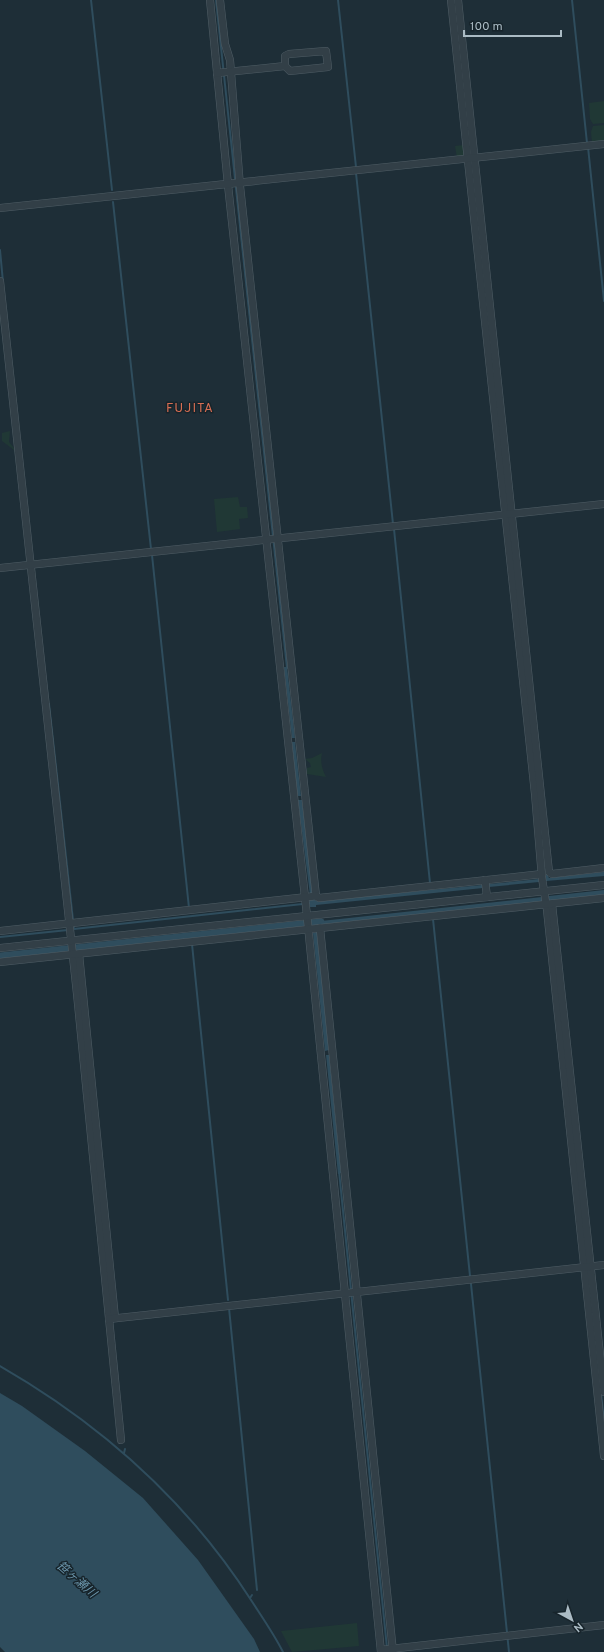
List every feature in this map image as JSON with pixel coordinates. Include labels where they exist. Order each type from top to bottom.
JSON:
[{"type":"street","points":[[210,0],[221,50],[234,184],[273,540],[311,925],[327,1052],[340,1176],[387,1650]]},
{"type":"street","points":[[220,0],[223,73],[273,540],[309,899]]},
{"type":"street","points":[[451,0],[471,159],[546,900],[556,963],[580,1199],[604,1392]]},
{"type":"street","points":[[458,0],[471,159]]},
{"type":"street","points":[[326,51],[328,67],[290,71],[285,66],[285,56],[289,54],[326,51]]},
{"type":"street","points":[[223,73],[285,66]]},
{"type":"street","points":[[0,208],[604,144]]},
{"type":"street","points":[[0,281],[33,564],[94,1132],[112,1318],[121,1440]]},
{"type":"street","points":[[0,568],[604,504]]},
{"type":"street","points":[[0,962],[72,938],[189,911],[318,898],[486,884],[604,868]]},
{"type":"street","points":[[486,884],[487,897]]},
{"type":"street","points":[[0,931],[72,938],[311,925],[487,897],[546,900],[604,884]]},
{"type":"street","points":[[0,948],[72,938],[311,925],[546,900],[604,898]]},
{"type":"street","points":[[311,925],[327,1052],[340,1176],[387,1650]]},
{"type":"street","points":[[112,1318],[604,1265]]},
{"type":"street","points":[[588,1267],[604,1456]]},
{"type":"street","points":[[387,1650],[604,1625]]},
{"type":"green space","points":[[604,101],[604,123],[593,124],[590,119],[589,103]]},
{"type":"green space","points":[[604,125],[604,142],[592,143],[591,132],[593,126]]},
{"type":"green space","points":[[464,145],[465,156],[457,158],[455,146]]},
{"type":"green space","points":[[10,431],[9,442],[15,449],[16,456],[14,450],[2,441],[2,433]]},
{"type":"green space","points":[[238,497],[240,507],[247,507],[248,518],[239,519],[240,529],[217,532],[214,499]]},
{"type":"green space","points":[[322,753],[321,759],[323,771],[326,777],[307,774],[307,768],[311,767],[310,763],[305,759],[312,758]]},
{"type":"green space","points":[[357,1623],[359,1646],[292,1652],[281,1631]]},
{"type":"water","points":[[284,667],[287,667],[295,738],[292,738]]},
{"type":"water","points":[[292,742],[295,742],[301,796],[297,796]]},
{"type":"water","points":[[298,800],[302,800],[313,894],[310,895]]},
{"type":"water","points":[[604,872],[604,876],[546,881],[545,875],[547,874],[549,878]]},
{"type":"water","points":[[539,879],[539,882],[489,887],[489,884]]},
{"type":"water","points":[[482,885],[483,888],[316,905],[316,907],[310,907],[309,900],[314,898],[316,901]]},
{"type":"water","points":[[604,890],[604,895],[549,901],[549,896]]},
{"type":"water","points":[[542,897],[543,900],[541,902],[313,926],[312,922]]},
{"type":"water","points":[[317,932],[329,1050],[325,1051],[313,933]]},
{"type":"water","points":[[326,1055],[329,1055],[341,1173],[338,1174]]},
{"type":"water","name":"笹ヶ瀬川","points":[[0,1393],[22,1406],[85,1451],[143,1498],[198,1560],[254,1639],[260,1652],[5,1652],[0,1647]]},
{"type":"waterway","points":[[91,0],[112,190]]},
{"type":"waterway","points":[[216,0],[287,668]]},
{"type":"waterway","points":[[338,0],[356,167]]},
{"type":"waterway","points":[[572,0],[587,143]]},
{"type":"waterway","points":[[588,147],[604,301]]},
{"type":"waterway","points":[[356,173],[393,524]]},
{"type":"waterway","points":[[113,202],[151,549]]},
{"type":"waterway","points":[[0,250],[3,282]]},
{"type":"waterway","points":[[394,529],[430,883]]},
{"type":"waterway","points":[[152,555],[189,908]]},
{"type":"waterway","points":[[49,704],[74,929]]},
{"type":"waterway","points":[[74,929],[312,903]]},
{"type":"waterway","points":[[433,919],[470,1276]]},
{"type":"waterway","points":[[0,956],[321,922]]},
{"type":"waterway","points":[[0,937],[68,930]]},
{"type":"waterway","points":[[192,944],[228,1300]]},
{"type":"waterway","points":[[339,1171],[387,1648]]},
{"type":"waterway","points":[[471,1284],[509,1652]]},
{"type":"waterway","points":[[229,1308],[257,1590]]},
{"type":"waterway","points":[[0,1366],[73,1413],[140,1468],[171,1498],[226,1564],[264,1619],[283,1652]]},
{"type":"waterway","points":[[601,1393],[604,1422]]},
{"type":"waterway","points":[[124,1453],[125,1449]]},
{"type":"district","name":"FUJITA","points":[[190,409]]}]
